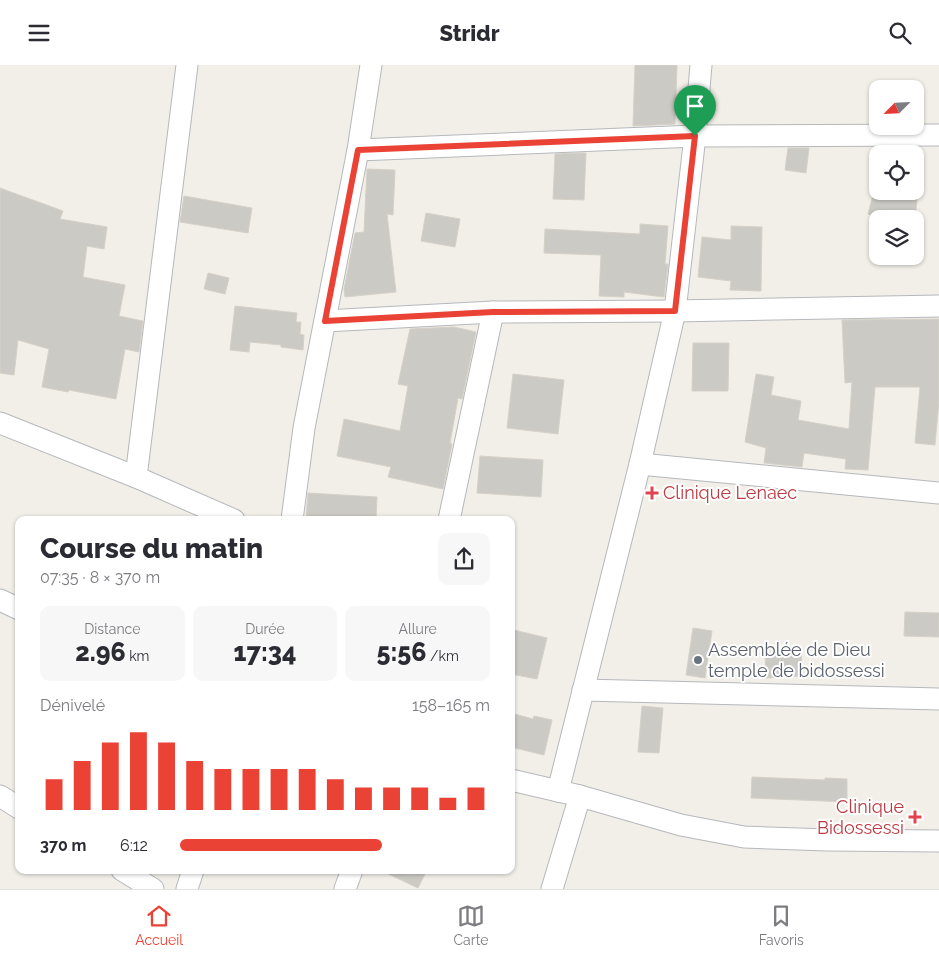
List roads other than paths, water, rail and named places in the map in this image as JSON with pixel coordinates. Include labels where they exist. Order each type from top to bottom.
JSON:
[{"type":"street","points":[[136,477],[186,65]]},
{"type":"street","points":[[293,516],[304,428],[358,150],[371,65]]},
{"type":"street","points":[[558,791],[640,464],[675,311],[701,65]]},
{"type":"street","points":[[358,150],[695,136],[939,135]]},
{"type":"street","points":[[325,321],[493,312],[939,306]]},
{"type":"street","points":[[450,516],[493,312]]},
{"type":"street","points":[[0,423],[136,477],[225,516]]},
{"type":"street","points":[[640,464],[939,493]]},
{"type":"street","points":[[0,600],[15,607]]},
{"type":"street","points":[[583,690],[939,699]]},
{"type":"street","points":[[515,781],[580,796],[682,825],[744,837],[939,841]]},
{"type":"street","points":[[0,796],[15,805]]},
{"type":"street","points":[[552,889],[580,796]]},
{"type":"street","points":[[129,874],[153,889]]},
{"type":"street","points":[[187,889],[192,874]]},
{"type":"street","points":[[345,889],[351,874]]},
{"type":"place","name":"Clinique Lenaec","points":[[652,493]]},
{"type":"place","name":"Assemblée de Dieu temple de bidossessi","points":[[698,660]]},
{"type":"place","name":"Clinique Bidossessi","points":[[915,817]]}]
